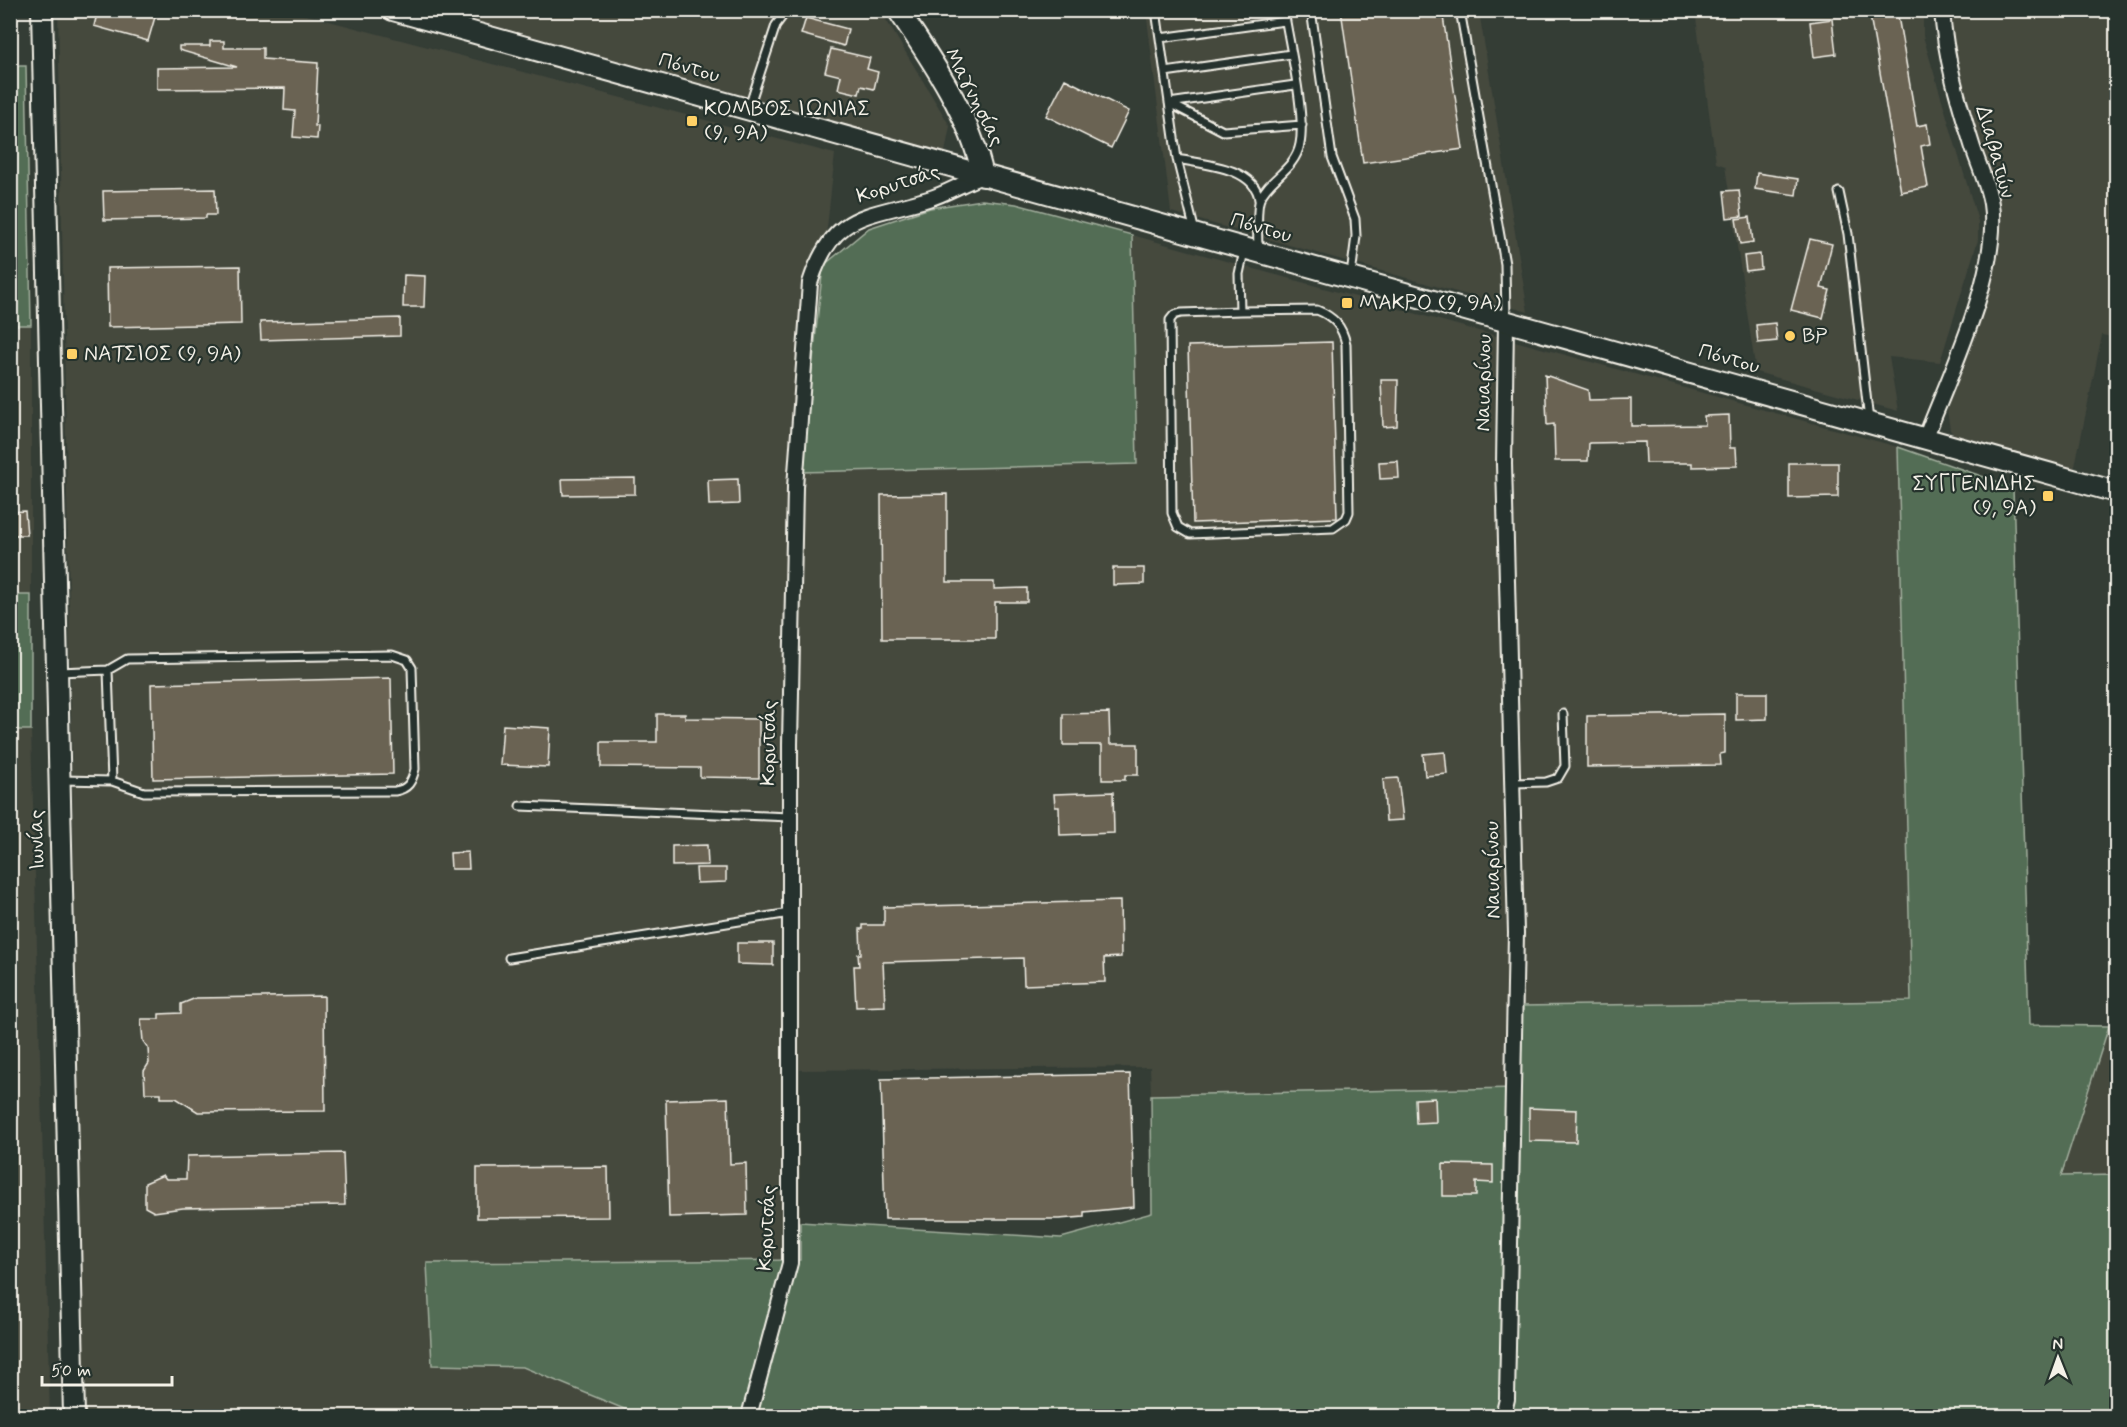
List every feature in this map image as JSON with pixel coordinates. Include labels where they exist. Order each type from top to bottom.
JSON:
[{"type":"street","name":"Ιωνίας","points":[[42,10],[74,1416]]},
{"type":"street","name":"Πόντου","points":[[393,10],[455,20],[748,110],[2116,492]]},
{"type":"street","name":"Μαγνησίας","points":[[898,10],[969,131],[978,152],[983,176]]},
{"type":"street","name":"Διαβατών","points":[[1925,439],[1969,322],[1987,266],[1993,233],[1990,203],[1957,96],[1944,36],[1942,10]]},
{"type":"street","name":"Κορυτσάς","points":[[749,1416],[790,1263],[790,817],[795,487],[810,283],[817,261],[827,243],[840,229],[861,216],[937,196],[983,176]]},
{"type":"street","name":"Ναυαρίνου","points":[[1503,1416],[1507,1399],[1515,945],[1504,464],[1506,322]]},
{"type":"lane","points":[[748,110],[776,25],[787,10]]},
{"type":"lane","points":[[1050,10],[1078,10]]},
{"type":"lane","points":[[1156,10],[1177,159],[1195,235]]},
{"type":"lane","points":[[1259,200],[1270,185],[1284,174],[1300,146],[1302,125],[1284,10]]},
{"type":"lane","points":[[1311,10],[1332,156],[1355,219],[1356,236],[1351,278]]},
{"type":"lane","points":[[1460,10],[1505,264],[1506,322]]},
{"type":"lane","points":[[1160,38],[1286,21]]},
{"type":"lane","points":[[1165,72],[1291,54]]},
{"type":"lane","points":[[1169,103],[1295,85]]},
{"type":"lane","points":[[1169,103],[1223,131],[1302,125]]},
{"type":"lane","points":[[1177,159],[1247,177],[1258,193],[1259,200],[1251,250],[1239,274],[1240,310]]},
{"type":"lane","points":[[1839,192],[1848,234],[1869,423]]},
{"type":"lane","points":[[1240,310],[1317,310],[1336,321],[1343,330],[1346,344],[1349,512],[1346,519],[1333,528],[1190,534],[1175,521],[1172,513],[1170,320],[1174,315],[1181,313],[1240,310]]},
{"type":"lane","points":[[57,672],[108,670],[127,658],[392,655],[407,660],[412,668],[415,769],[410,783],[404,789],[144,792],[111,781],[59,780]]},
{"type":"lane","points":[[108,670],[111,781]]},
{"type":"lane","points":[[1512,783],[1546,782],[1558,778],[1565,766],[1563,714]]},
{"type":"lane","points":[[520,806],[790,817]]},
{"type":"lane","points":[[509,958],[790,913]]},
{"type":"shaded area","points":[[58,11],[291,11],[835,154],[801,471],[1136,464],[1132,235],[1898,447],[1911,1001],[1520,1006],[1518,1088],[1151,1095],[1150,1067],[800,1070],[800,1260],[427,1263],[432,1365],[523,1367],[641,1416],[84,1416]]},
{"type":"shaded area","points":[[439,11],[878,11],[885,18],[950,126],[945,153]]},
{"type":"shaded area","points":[[1146,11],[1479,11],[1528,312],[1171,212]]},
{"type":"shaded area","points":[[1695,11],[1923,11],[1923,36],[1978,221],[1978,240],[1940,362],[1889,357],[1898,411],[1756,372],[1725,166],[1716,163]]},
{"type":"shaded area","points":[[1945,11],[2116,11],[2116,338],[2102,335],[2074,471],[1957,440],[1950,430],[1947,410],[1980,303],[1996,236],[1954,67]]},
{"type":"shaded area","points":[[10,325],[31,325],[31,595],[11,595]]},
{"type":"shaded area","points":[[10,730],[31,730],[50,1416],[11,1416]]},
{"type":"shaded area","points":[[2116,1025],[2116,1175],[2061,1176],[2109,1026]]},
{"type":"green space","points":[[10,66],[26,66],[31,325],[11,325]]},
{"type":"green space","points":[[982,200],[1016,204],[1132,235],[1137,464],[801,472],[823,266],[869,228],[930,208]]},
{"type":"green space","points":[[1898,447],[2013,487],[2029,1025],[2109,1026],[2061,1176],[2116,1175],[2116,1416],[641,1416],[523,1367],[432,1365],[427,1263],[800,1260],[800,1222],[1061,1238],[1152,1213],[1151,1095],[1517,1088],[1519,1006],[1911,1001]]},
{"type":"green space","points":[[11,595],[31,595],[31,730],[11,730]]},
{"type":"building","points":[[98,10],[157,10],[148,41],[94,26]]},
{"type":"building","points":[[1341,10],[1442,10],[1463,149],[1363,163]]},
{"type":"building","points":[[1869,10],[1897,10],[1917,126],[1927,124],[1930,144],[1921,146],[1928,187],[1901,192]]},
{"type":"building","points":[[806,18],[848,29],[844,46],[801,34]]},
{"type":"building","points":[[1832,19],[1836,54],[1814,57],[1810,22]]},
{"type":"building","points":[[210,41],[224,41],[224,48],[263,48],[263,59],[318,63],[315,126],[318,126],[317,139],[293,137],[295,111],[284,110],[285,88],[157,89],[157,68],[237,67],[179,50],[179,46],[210,46]]},
{"type":"building","points":[[831,49],[870,58],[867,69],[878,72],[874,89],[861,86],[859,94],[838,89],[841,76],[825,72]]},
{"type":"building","points":[[1065,79],[1129,111],[1111,148],[1046,116]]},
{"type":"building","points":[[1757,173],[1798,179],[1796,195],[1755,189]]},
{"type":"building","points":[[215,189],[216,215],[206,215],[206,218],[104,220],[103,191]]},
{"type":"building","points":[[1739,190],[1742,216],[1727,218],[1724,191]]},
{"type":"building","points":[[1750,217],[1753,242],[1740,244],[1736,219]]},
{"type":"building","points":[[1810,239],[1832,244],[1821,288],[1830,290],[1823,318],[1791,310]]},
{"type":"building","points":[[1760,254],[1761,269],[1746,271],[1744,256]]},
{"type":"building","points":[[240,266],[241,324],[108,327],[107,268]]},
{"type":"building","points":[[404,275],[425,276],[424,307],[403,307]]},
{"type":"building","points":[[400,318],[400,336],[261,340],[260,322]]},
{"type":"building","points":[[1775,323],[1777,341],[1758,343],[1756,325]]},
{"type":"building","points":[[1332,342],[1337,518],[1193,523],[1188,346]]},
{"type":"building","points":[[1545,375],[1588,390],[1589,400],[1631,399],[1631,426],[1705,425],[1704,416],[1729,415],[1730,448],[1736,448],[1737,466],[1692,467],[1692,463],[1646,463],[1645,442],[1589,443],[1588,461],[1555,461],[1554,424],[1547,425]]},
{"type":"building","points":[[1381,380],[1398,380],[1397,426],[1383,427]]},
{"type":"building","points":[[1398,461],[1399,478],[1380,479],[1379,462]]},
{"type":"building","points":[[1789,463],[1838,463],[1838,497],[1789,498]]},
{"type":"building","points":[[635,478],[635,494],[563,495],[562,479]]},
{"type":"building","points":[[738,479],[739,504],[709,505],[708,480]]},
{"type":"building","points":[[947,494],[947,582],[994,582],[994,589],[1027,588],[1027,602],[995,602],[995,639],[882,639],[881,495]]},
{"type":"building","points":[[25,511],[27,535],[10,535],[10,512]]},
{"type":"building","points":[[1113,568],[1144,568],[1144,584],[1113,585]]},
{"type":"building","points":[[391,678],[393,774],[153,779],[151,684]]},
{"type":"building","points":[[1736,693],[1767,693],[1767,719],[1736,720]]},
{"type":"building","points":[[1109,713],[1110,744],[1138,744],[1138,775],[1125,775],[1125,780],[1102,780],[1102,745],[1063,745],[1063,714]]},
{"type":"building","points":[[657,714],[685,714],[685,718],[759,719],[759,778],[700,777],[700,768],[601,767],[601,742],[657,742]]},
{"type":"building","points":[[1725,714],[1725,753],[1720,754],[1721,765],[1587,767],[1587,716]]},
{"type":"building","points":[[503,725],[550,728],[548,767],[500,765]]},
{"type":"building","points":[[1445,752],[1447,774],[1425,776],[1423,754]]},
{"type":"building","points":[[1398,778],[1403,820],[1386,821],[1383,779]]},
{"type":"building","points":[[1113,792],[1114,833],[1060,835],[1059,807],[1055,807],[1054,794]]},
{"type":"building","points":[[707,845],[708,865],[672,866],[672,846]]},
{"type":"building","points":[[468,852],[469,869],[451,869],[450,853]]},
{"type":"building","points":[[696,868],[726,868],[726,882],[697,883]]},
{"type":"building","points":[[1120,901],[1121,957],[1104,958],[1105,982],[1024,985],[1023,958],[883,962],[885,1006],[856,1007],[854,966],[859,966],[858,954],[861,954],[860,929],[863,929],[863,925],[884,925],[884,907]]},
{"type":"building","points":[[737,943],[773,943],[773,965],[737,964]]},
{"type":"building","points":[[324,996],[325,1111],[198,1112],[176,1098],[161,1098],[161,1093],[145,1093],[144,1071],[149,1063],[148,1048],[143,1041],[141,1019],[159,1019],[159,1014],[181,1013],[181,1004],[196,998]]},
{"type":"building","points":[[1130,1074],[1134,1207],[1084,1212],[1084,1217],[1059,1219],[885,1219],[881,1079]]},
{"type":"building","points":[[728,1098],[730,1164],[746,1163],[747,1215],[669,1217],[666,1100]]},
{"type":"building","points":[[1435,1098],[1436,1122],[1416,1123],[1415,1099]]},
{"type":"building","points":[[1529,1108],[1577,1110],[1576,1142],[1529,1141]]},
{"type":"building","points":[[343,1153],[345,1205],[183,1208],[154,1212],[145,1207],[145,1183],[163,1175],[166,1179],[186,1179],[187,1156]]},
{"type":"building","points":[[1443,1164],[1493,1165],[1493,1183],[1476,1182],[1476,1196],[1443,1196]]},
{"type":"building","points":[[608,1167],[609,1217],[477,1218],[477,1168]]},
{"type":"place","name":"ΚΟΜΒΟΣ ΙΩΝΙΑΣ (9, 9Α)","points":[[692,121]]},
{"type":"place","name":"ΜΑΚΡΟ (9, 9Α)","points":[[1347,303]]},
{"type":"place","name":"BP","points":[[1790,336]]},
{"type":"place","name":"ΝΑΤΣΙΟΣ (9, 9Α)","points":[[72,354]]},
{"type":"place","name":"ΣΥΓΓΕΝΙΔΗΣ (9, 9Α)","points":[[2048,496]]}]
